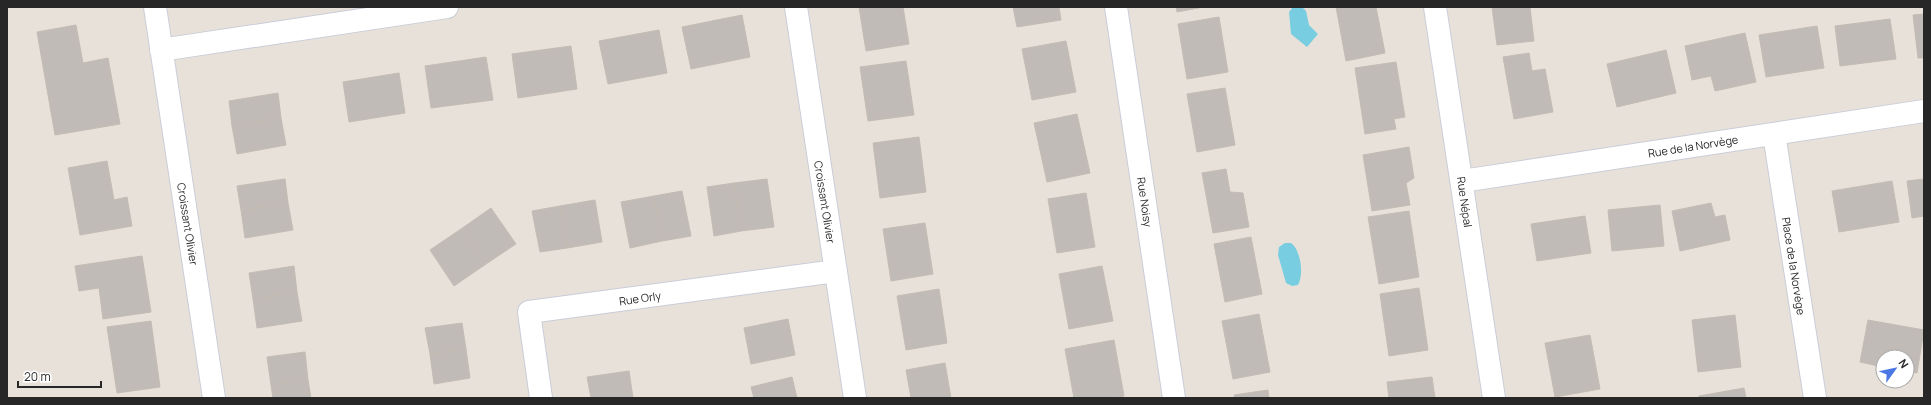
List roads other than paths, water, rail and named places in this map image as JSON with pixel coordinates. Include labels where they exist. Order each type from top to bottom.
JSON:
[{"type":"street","name":"Croissant Olivier","points":[[155,7],[214,398]]},
{"type":"street","points":[[161,50],[447,7]]},
{"type":"street","name":"Croissant Olivier","points":[[796,7],[855,398]]},
{"type":"street","name":"Rue Noisy","points":[[1116,7],[1174,398]]},
{"type":"street","name":"Rue Népal","points":[[1435,7],[1494,398]]},
{"type":"street","name":"Rue de la Norvège","points":[[1462,181],[1924,111]]},
{"type":"street","name":"Place de la Norvège","points":[[1774,134],[1815,398]]},
{"type":"street","name":"Rue Orly","points":[[541,398],[529,312],[836,271]]},
{"type":"water","points":[[1293,7],[1302,7],[1306,11],[1309,25],[1318,34],[1307,47],[1291,34],[1289,12]]},
{"type":"water","points":[[1285,243],[1291,243],[1294,246],[1299,257],[1301,275],[1298,285],[1292,286],[1286,283],[1278,255],[1279,247]]}]
